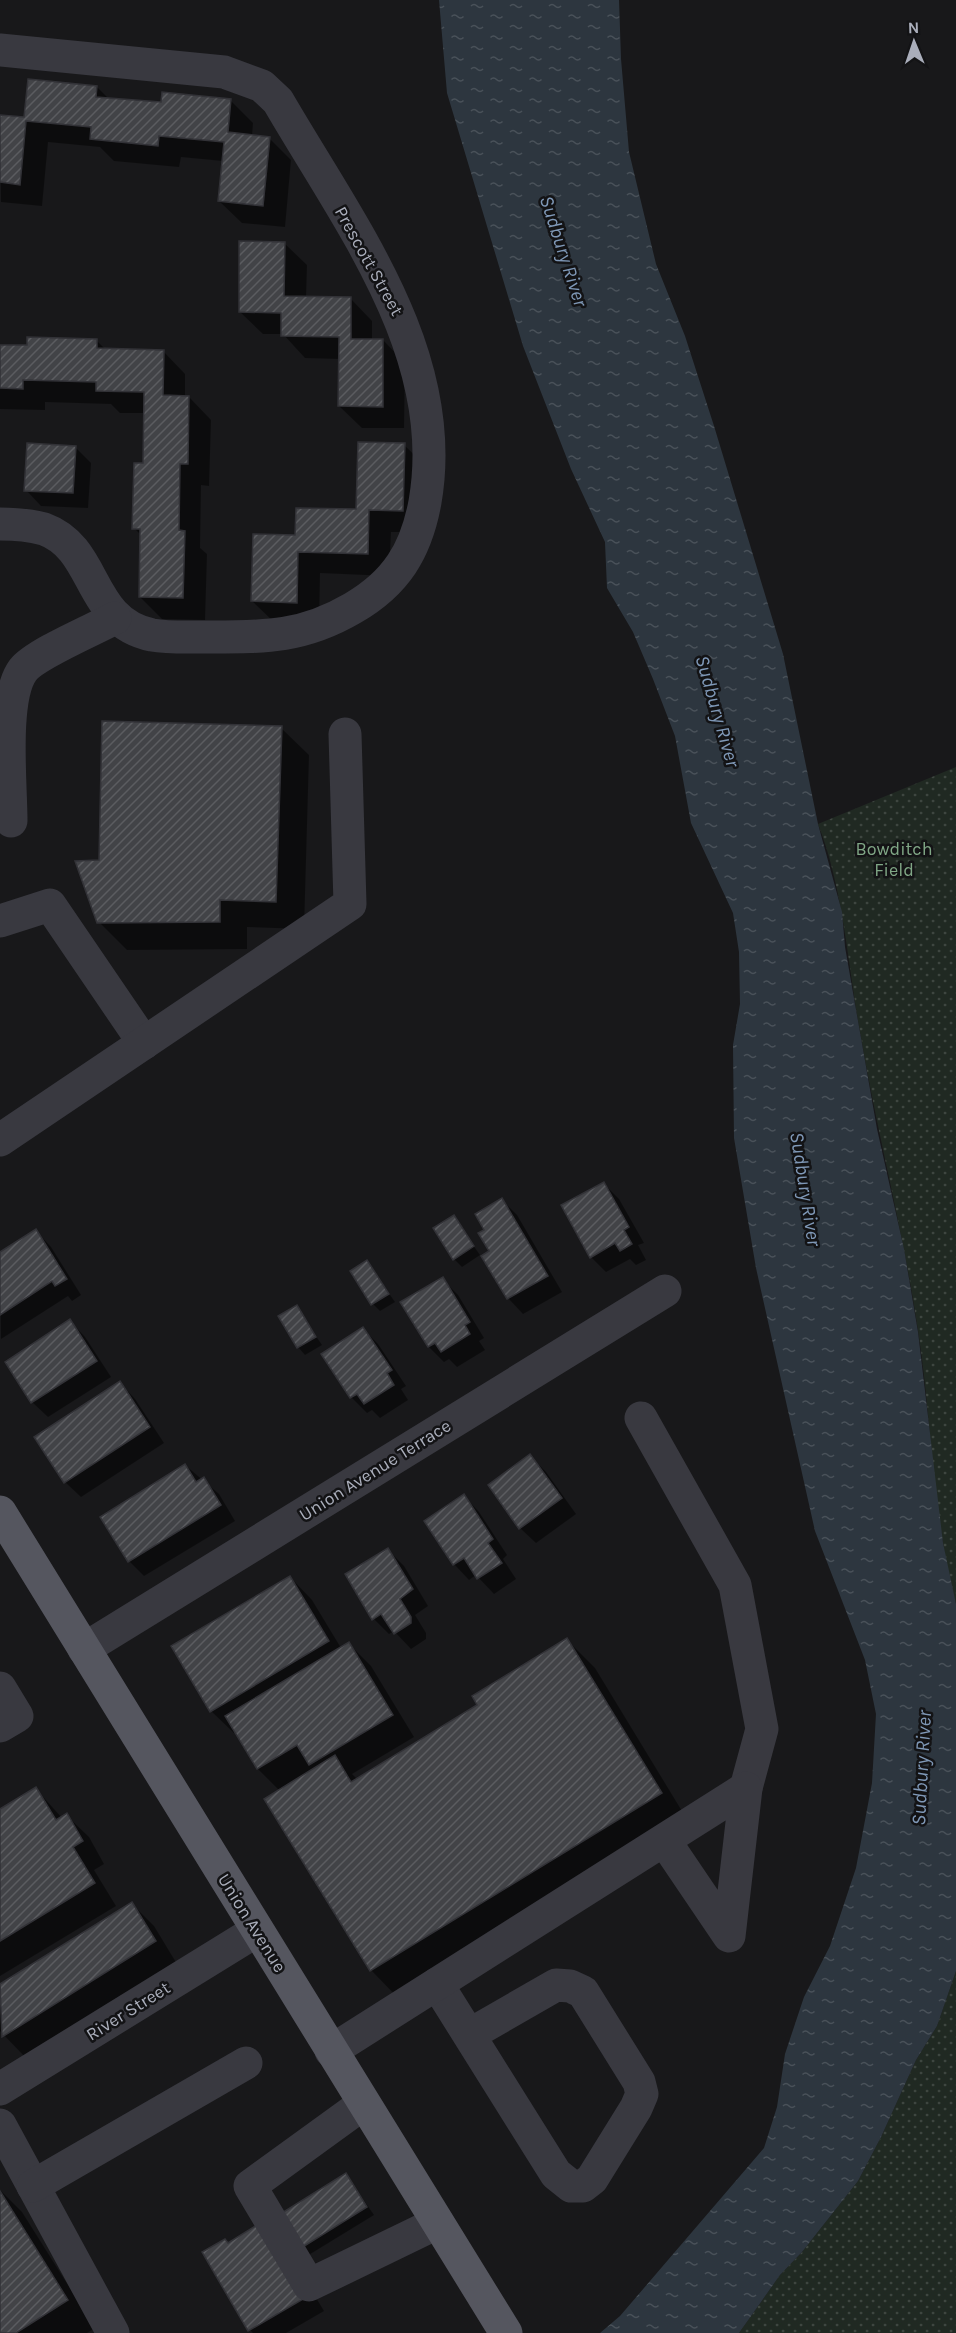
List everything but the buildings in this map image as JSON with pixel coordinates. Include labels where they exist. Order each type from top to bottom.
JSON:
[{"type":"main road","name":"Union Avenue","points":[[0,1512],[256,1931],[506,2333]]},
{"type":"street","name":"Prescott Street","points":[[0,50],[224,72],[261,86],[278,101],[384,283],[400,317],[422,389],[429,433],[429,478],[422,516],[410,555],[387,583],[368,597],[327,623],[289,634],[250,637],[153,635],[131,628],[115,618],[102,601],[77,555],[65,543],[46,530],[24,525],[0,524]]},
{"type":"street","points":[[11,821],[10,707],[13,688],[24,669],[115,618]]},
{"type":"street","points":[[0,1140],[350,904],[345,734]]},
{"type":"street","points":[[0,921],[50,905],[144,1043]]},
{"type":"street","name":"Union Avenue Terrace","points":[[84,1649],[665,1291]]},
{"type":"street","points":[[641,1418],[735,1585],[762,1729],[746,1788],[729,1936],[664,1840]]},
{"type":"street","points":[[0,1688],[16,1716],[0,1726]]},
{"type":"street","points":[[331,2051],[746,1788]]},
{"type":"street","name":"River Street","points":[[0,2090],[256,1931]]},
{"type":"street","points":[[437,1984],[556,2174],[571,2186],[583,2186],[592,2179],[636,2108],[642,2094],[639,2082],[583,1992],[570,1986],[556,1985],[469,2035]]},
{"type":"street","points":[[33,2186],[246,2064]]},
{"type":"street","points":[[363,2104],[250,2186],[309,2284],[437,2223]]},
{"type":"street","points":[[0,2125],[113,2333]]},
{"type":"green space","name":"Bowditch Field","points":[[956,767],[956,1604],[937,1502],[923,1364],[912,1293],[867,1069],[839,900],[818,824]]},
{"type":"green space","points":[[956,1971],[956,2333],[739,2333],[780,2275],[802,2252],[858,2181],[916,2060],[937,2026]]},
{"type":"water","name":"Sudbury River","points":[[439,0],[619,0],[621,59],[629,152],[656,264],[685,336],[783,654],[818,824],[842,912],[845,947],[877,1129],[904,1249],[918,1332],[943,1543],[956,1604],[956,1971],[937,2026],[916,2060],[858,2181],[802,2252],[780,2275],[739,2333],[600,2333],[620,2316],[764,2148],[777,2107],[785,2054],[804,1997],[830,1946],[856,1868],[872,1783],[876,1714],[865,1660],[815,1531],[756,1268],[734,1138],[733,1045],[740,1004],[739,952],[733,913],[691,823],[675,736],[653,679],[633,632],[607,588],[605,542],[571,469],[523,346],[447,93]]}]
